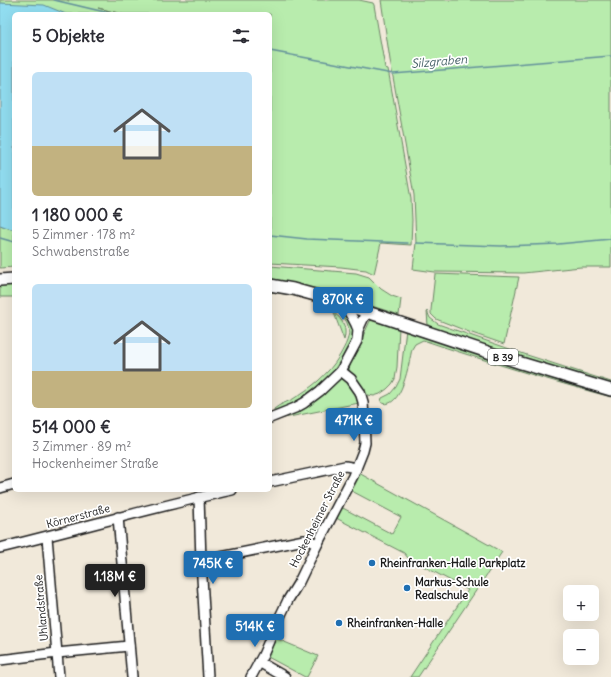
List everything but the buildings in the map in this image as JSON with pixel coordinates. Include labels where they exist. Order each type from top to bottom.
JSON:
[{"type":"main road","points":[[0,280],[12,279]]},
{"type":"main road","name":"B 39","points":[[272,285],[300,291],[370,312],[521,363],[611,390]]},
{"type":"street","points":[[343,304],[356,322],[358,330],[357,341]]},
{"type":"street","points":[[358,330],[364,317],[370,312]]},
{"type":"street","points":[[272,417],[304,403],[320,391],[341,371],[357,341],[361,338],[370,312]]},
{"type":"street","name":"Hockenheimer Straße","points":[[251,677],[288,600],[356,468],[363,451],[365,443],[363,402],[360,392],[356,386],[351,379],[341,371]]},
{"type":"street","points":[[272,482],[348,466],[356,468]]},
{"type":"street","points":[[0,488],[12,485]]},
{"type":"street","name":"Körnerstraße","points":[[0,548],[118,517],[223,492]]},
{"type":"street","points":[[199,497],[208,677]]},
{"type":"street","points":[[118,517],[132,677]]},
{"type":"street","name":"Uhlandstraße","points":[[47,536],[59,677]]},
{"type":"street","points":[[201,561],[304,540],[317,544]]},
{"type":"street","points":[[0,660],[129,646]]},
{"type":"street","points":[[259,662],[285,677]]},
{"type":"green space","points":[[0,0],[359,0],[373,3],[385,68],[388,69],[411,199],[411,245],[381,243],[374,274],[366,270],[341,267],[272,263],[272,12],[115,12],[98,8],[113,12],[55,12],[0,3]]},
{"type":"green space","points":[[381,0],[611,0],[611,267],[581,267],[523,273],[435,272],[413,269],[416,243],[414,195]]},
{"type":"green space","points":[[0,225],[12,229],[12,267],[0,268]]},
{"type":"green space","points":[[272,266],[356,273],[369,277],[381,289],[392,296],[401,299],[399,315],[351,300],[272,281]]},
{"type":"green space","points":[[435,274],[519,277],[504,344],[436,319],[431,314]]},
{"type":"green space","points":[[12,281],[12,297],[0,297],[0,282]]},
{"type":"green space","points":[[272,289],[321,301],[346,313],[353,322],[354,335],[340,361],[332,373],[323,382],[300,399],[275,413],[274,409],[293,399],[309,388],[330,369],[346,345],[349,333],[348,326],[344,318],[337,311],[315,301],[272,292]]},
{"type":"green space","points":[[427,311],[430,318],[438,324],[611,382],[611,388],[428,326]]},
{"type":"green space","points":[[334,313],[344,325],[344,340]]},
{"type":"green space","points":[[375,319],[399,327],[395,379],[387,389],[374,396],[364,393],[349,369],[370,321]]},
{"type":"green space","points":[[406,329],[611,393],[611,397],[517,370],[423,340],[415,344],[412,349],[403,384],[395,399],[389,403],[382,403],[382,398],[390,394],[400,379]]},
{"type":"green space","points":[[340,378],[351,384],[359,403],[279,419],[337,379]]},
{"type":"green space","points":[[357,472],[502,552],[418,677],[410,677],[468,590],[408,558],[404,553],[336,518],[341,507],[392,534],[401,517],[348,489]]},
{"type":"green space","points":[[275,638],[318,656],[307,677],[266,656]]},
{"type":"water","points":[[0,3],[44,5],[61,12],[12,12],[12,229],[0,225]]},
{"type":"waterway","name":"Silzgraben","points":[[54,0],[105,12]]},
{"type":"waterway","name":"Silzgraben","points":[[272,51],[393,74],[611,56]]},
{"type":"waterway","points":[[272,235],[307,239],[408,243]]},
{"type":"waterway","points":[[0,238],[12,241]]},
{"type":"waterway","points":[[416,243],[501,246],[558,244],[611,239]]},
{"type":"place","name":"Rheinfranken-Halle Parkplatz","points":[[372,563]]},
{"type":"place","name":"Markus-Schule Realschule","points":[[407,588]]},
{"type":"place","name":"Rheinfranken-Halle","points":[[339,623]]}]
